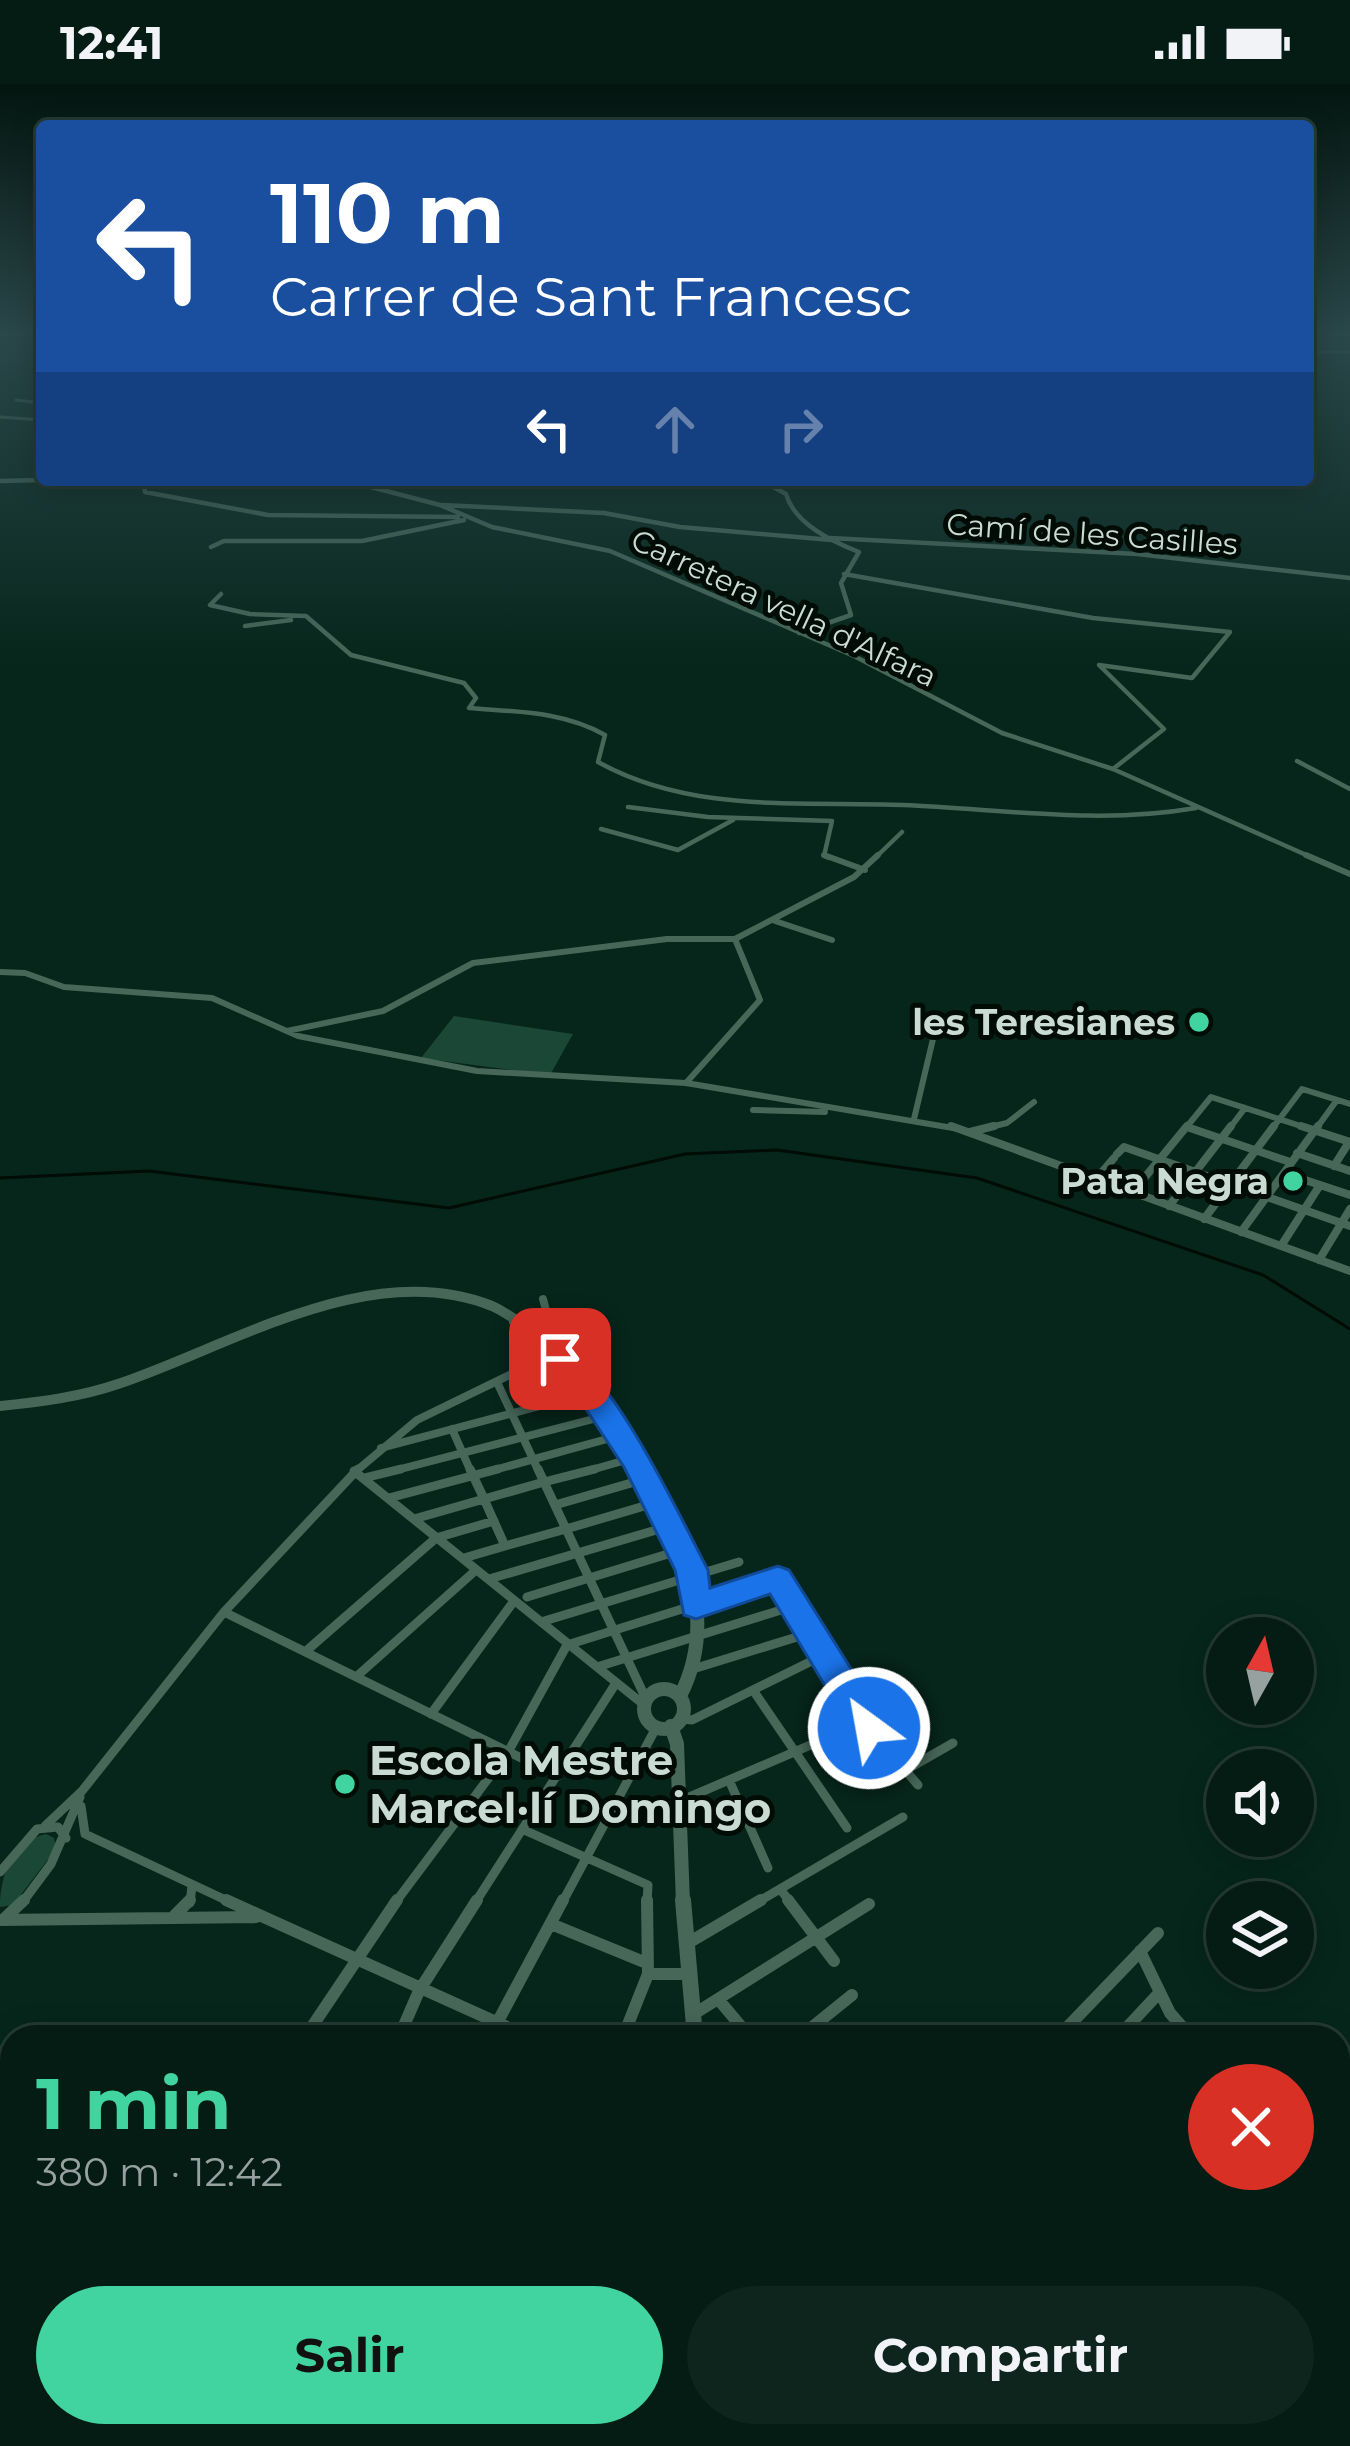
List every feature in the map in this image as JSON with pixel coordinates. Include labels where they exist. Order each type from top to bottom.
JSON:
[{"type":"street","points":[[0,481],[36,480]]},
{"type":"street","points":[[144,486],[145,492],[268,514],[463,518]]},
{"type":"street","name":"Carretera vella d'Alfara","points":[[367,486],[440,505],[463,518],[610,551],[854,656],[1002,733],[1113,769],[1350,874]]},
{"type":"street","points":[[772,486],[786,494],[791,512],[859,552],[844,574],[841,595],[849,617],[797,634]]},
{"type":"street","name":"Camí de les Casilles","points":[[440,505],[604,513],[680,527],[831,539],[1137,554],[1343,577]]},
{"type":"street","points":[[211,547],[224,541],[362,541],[463,518]]},
{"type":"street","points":[[844,574],[1093,618],[1230,632],[1192,678],[1100,664],[1164,729],[1113,769]]},
{"type":"street","points":[[221,594],[210,606],[309,618],[349,654],[464,683],[476,698],[468,708],[561,715],[600,731],[606,736],[598,762],[644,784],[799,805],[908,805],[1087,822],[1196,808]]},
{"type":"street","points":[[244,626],[309,618]]},
{"type":"street","points":[[1297,761],[1350,789]]},
{"type":"street","points":[[628,807],[736,819],[835,822],[824,856],[865,870]]},
{"type":"street","points":[[601,829],[678,850],[736,819]]},
{"type":"street","points":[[286,1032],[383,1011],[473,963],[667,939],[735,940],[865,870],[902,832]]},
{"type":"street","points":[[774,920],[832,940]]},
{"type":"street","points":[[686,1083],[693,1069],[761,997],[735,940]]},
{"type":"street","points":[[0,972],[25,973],[64,987],[212,998],[286,1032],[504,1075],[686,1083],[839,1111],[914,1119],[969,1133],[1350,1271]]},
{"type":"street","points":[[914,1119],[933,1040],[942,1026]]},
{"type":"street","points":[[1204,1219],[1302,1089],[1350,1104]]},
{"type":"street","points":[[1132,1193],[1211,1096],[1350,1142],[1334,1166]]},
{"type":"street","points":[[1241,1232],[1337,1100]]},
{"type":"street","points":[[969,1133],[1006,1123],[1034,1102]]},
{"type":"street","points":[[1169,1206],[1245,1108]]},
{"type":"street","points":[[753,1110],[839,1111]]},
{"type":"street","points":[[1186,1127],[1290,1162]]},
{"type":"street","points":[[1096,1179],[1119,1153],[1160,1159],[1346,1224]]},
{"type":"street","points":[[1297,1153],[1350,1171]]},
{"type":"street","points":[[1284,1173],[1350,1195]]},
{"type":"street","points":[[1281,1246],[1319,1185]]},
{"type":"street","points":[[1318,1260],[1346,1224],[1350,1209]]},
{"type":"street","points":[[0,1406],[115,1385],[344,1301],[428,1295],[474,1302],[547,1334]]},
{"type":"street","points":[[0,1872],[29,1835],[82,1791],[224,1612],[378,1449],[443,1405],[538,1360],[547,1334],[543,1299]]},
{"type":"street","points":[[512,1319],[520,1342],[538,1360],[580,1378],[633,1457],[682,1550],[692,1576],[697,1637],[693,1669],[680,1696]]},
{"type":"street","points":[[520,1342],[547,1334]]},
{"type":"street","points":[[500,1380],[627,1658],[644,1701],[644,1718],[670,1724],[692,1720],[824,1655]]},
{"type":"street","points":[[378,1449],[589,1393]]},
{"type":"street","points":[[358,1475],[463,1454],[604,1416]]},
{"type":"street","points":[[452,1430],[505,1546]]},
{"type":"street","points":[[388,1499],[618,1436]]},
{"type":"street","points":[[412,1519],[633,1457]]},
{"type":"street","points":[[358,1475],[567,1645],[644,1701]]},
{"type":"street","points":[[555,1505],[645,1478]]},
{"type":"street","points":[[463,1559],[658,1502]]},
{"type":"street","points":[[305,1652],[436,1538],[494,1522]]},
{"type":"street","points":[[487,1580],[670,1526]]},
{"type":"street","points":[[527,1597],[682,1550]]},
{"type":"street","points":[[536,1620],[740,1562]]},
{"type":"street","points":[[356,1677],[476,1570]]},
{"type":"street","points":[[312,2025],[353,1959],[508,1752],[567,1645],[778,1579],[864,1722],[918,1785]]},
{"type":"street","points":[[430,1714],[514,1601]]},
{"type":"street","points":[[595,1667],[794,1606]]},
{"type":"street","points":[[224,1612],[558,1776]]},
{"type":"street","points":[[693,1669],[810,1633]]},
{"type":"street","points":[[404,2025],[419,1991],[616,1683]]},
{"type":"street","points":[[753,1690],[847,1828]]},
{"type":"street","points":[[497,2023],[585,1859],[670,1724],[686,1707],[680,1696],[666,1691],[644,1701]]},
{"type":"street","points":[[679,1802],[864,1722]]},
{"type":"street","points":[[670,1724],[677,1744],[693,2025]]},
{"type":"street","points":[[906,1770],[953,1743]]},
{"type":"street","points":[[729,1780],[768,1868]]},
{"type":"street","points":[[82,1791],[85,1834]]},
{"type":"street","points":[[1,1920],[17,1909],[67,1839],[82,1791]]},
{"type":"street","points":[[686,1944],[904,1817]]},
{"type":"street","points":[[45,1826],[58,1826],[67,1839]]},
{"type":"street","points":[[524,1830],[648,1885],[646,1968],[627,2025]]},
{"type":"street","points":[[67,1839],[85,1834],[502,2025]]},
{"type":"street","points":[[168,1918],[190,1904],[190,1883]]},
{"type":"street","points":[[780,1889],[834,1961]]},
{"type":"street","points":[[693,2014],[869,1904]]},
{"type":"street","points":[[1,1920],[258,1916]]},
{"type":"street","points":[[550,1924],[646,1968],[689,1974]]},
{"type":"street","points":[[1069,2025],[1158,1933]]},
{"type":"street","points":[[1140,1951],[1183,2025]]},
{"type":"street","points":[[1129,2025],[1160,1992]]},
{"type":"street","points":[[815,2025],[852,1995]]},
{"type":"street","points":[[718,1999],[740,2025]]},
{"type":"green space","points":[[454,1016],[573,1034],[550,1075],[421,1058]]},
{"type":"green space","points":[[46,1834],[54,1838],[56,1849],[13,1905],[0,1907],[2,1884],[16,1852]]},
{"type":"waterway","points":[[0,1178],[149,1171],[449,1208],[685,1154],[777,1150],[977,1178],[1263,1275],[1350,1329]]},
{"type":"place","name":"les Teresianes","points":[[1199,1022]]},
{"type":"place","name":"Pata Negra","points":[[1293,1181]]},
{"type":"place","name":"Escola Mestre Marcel·lí Domingo","points":[[345,1784]]},
{"type":"route","points":[[560,1359],[580,1378],[637,1463],[691,1570],[696,1606],[778,1579],[869,1728]]}]
